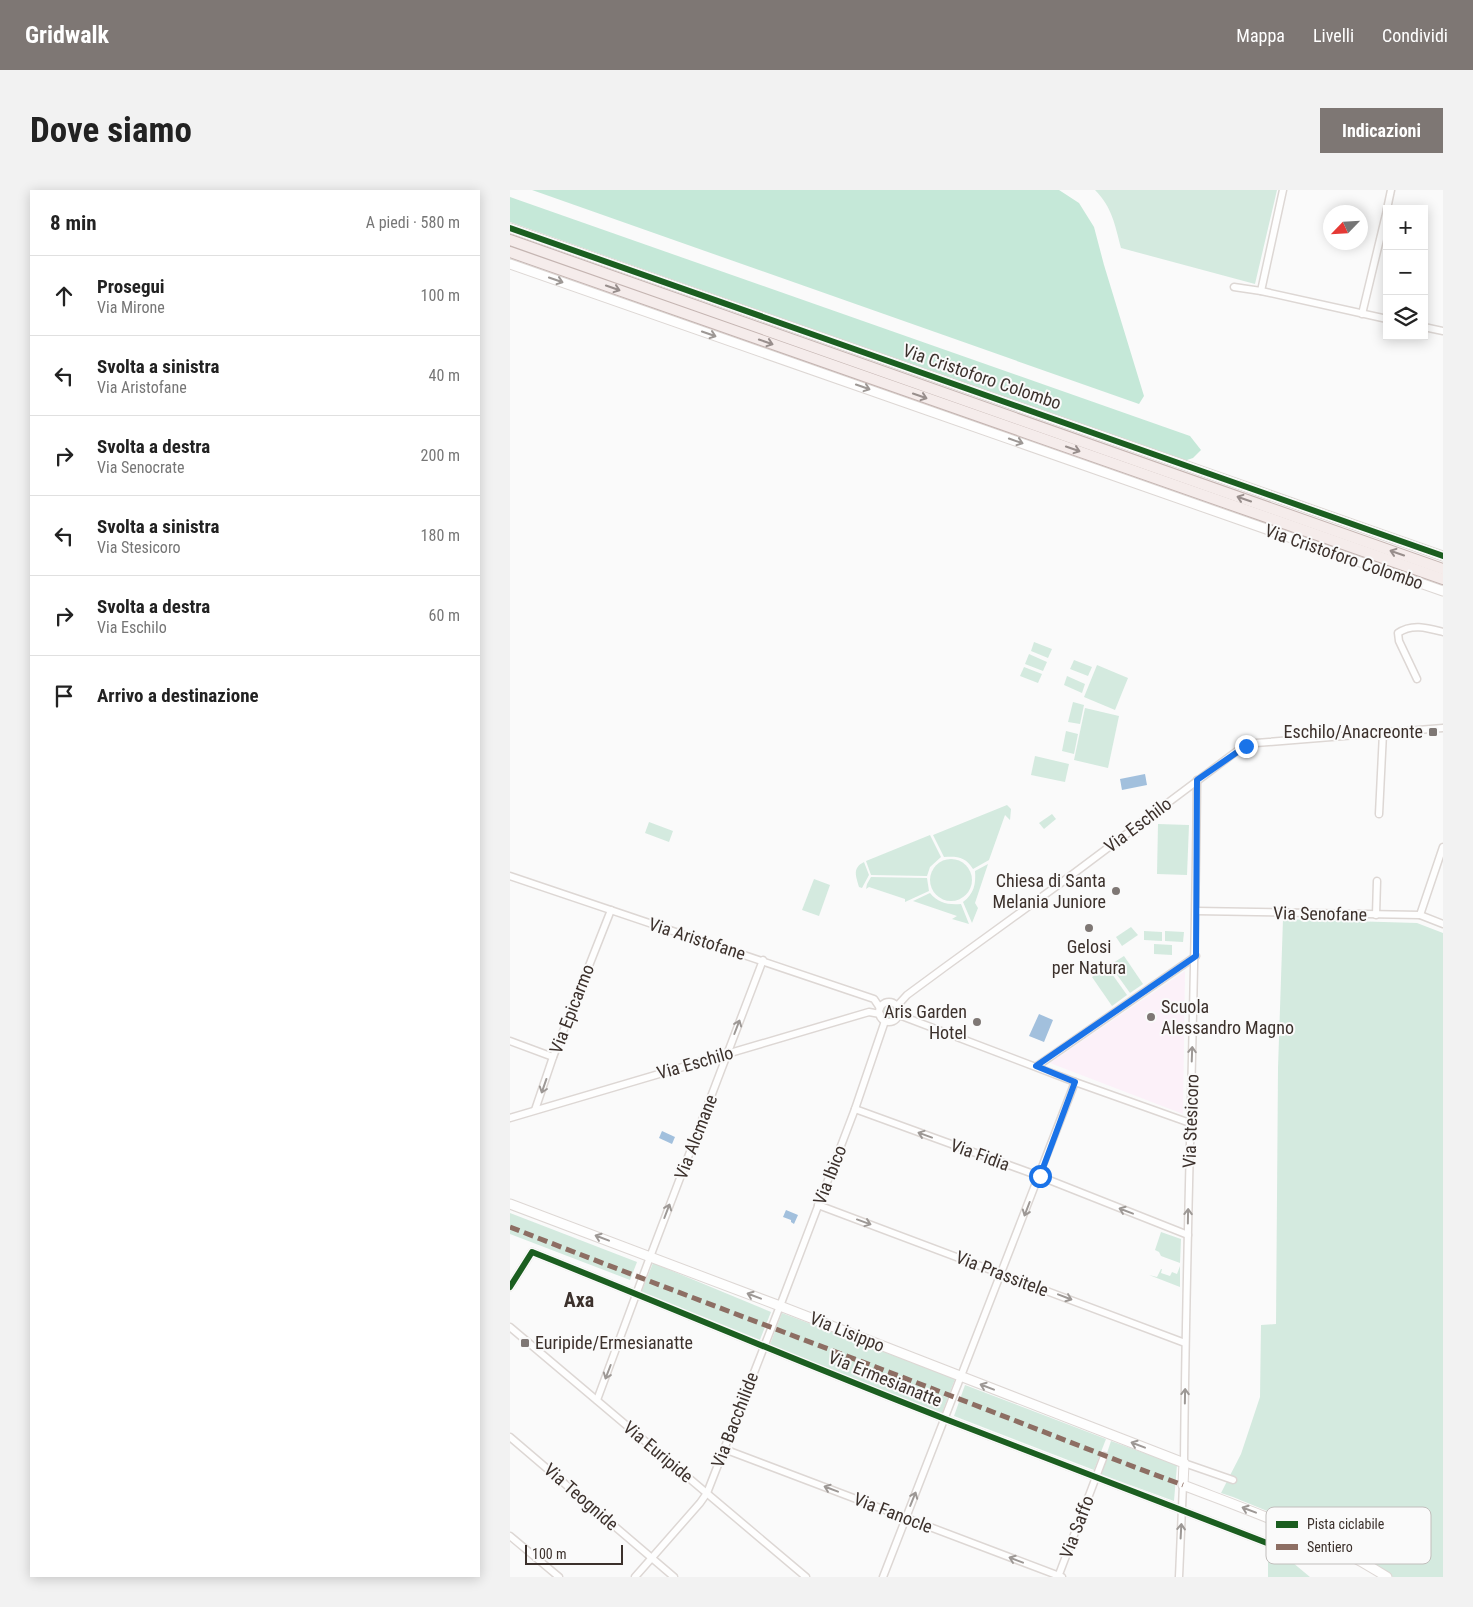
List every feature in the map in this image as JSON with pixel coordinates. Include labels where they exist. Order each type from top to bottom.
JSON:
[{"type":"main road","name":"Via Cristoforo Colombo","points":[[510,240],[1443,569]]},
{"type":"main road","name":"Via Cristoforo Colombo","points":[[510,252],[1443,579]]},
{"type":"street","points":[[1261,291],[1283,190]]},
{"type":"street","points":[[1388,205],[1392,190]]},
{"type":"street","points":[[1362,314],[1383,226]]},
{"type":"street","name":"Via Cristoforo Colombo","points":[[510,228],[1443,556]]},
{"type":"street","points":[[560,247],[567,260]]},
{"type":"street","name":"Via Cristoforo Colombo","points":[[510,264],[1443,591]]},
{"type":"street","points":[[1234,287],[1261,291],[1383,318]]},
{"type":"street","points":[[1428,328],[1443,331]]},
{"type":"street","points":[[1418,678],[1399,641],[1398,633],[1406,628],[1415,627],[1443,632]]},
{"type":"street","name":"Via Eschilo","points":[[897,1006],[945,967],[1239,750],[1251,744],[1443,728]]},
{"type":"street","points":[[1380,814],[1384,733]]},
{"type":"street","name":"Via Stesicoro","points":[[1182,1485],[1190,1123],[1196,956],[1197,780]]},
{"type":"street","points":[[1420,916],[1443,847]]},
{"type":"street","name":"Via Aristofane","points":[[510,876],[874,999],[880,1011]]},
{"type":"street","points":[[1376,915],[1377,881]]},
{"type":"street","name":"Via Epicarmo","points":[[536,1110],[553,1057],[611,910]]},
{"type":"street","name":"Via Senofane","points":[[1196,911],[1420,916],[1443,924]]},
{"type":"street","points":[[1036,1066],[1196,956]]},
{"type":"street","name":"Via Alcmane","points":[[597,1400],[763,960]]},
{"type":"street","points":[[886,1002],[897,1006],[899,1015],[893,1021],[886,1021],[880,1011],[886,1002]]},
{"type":"street","name":"Via Eschilo","points":[[510,1118],[869,1012],[880,1011]]},
{"type":"street","points":[[899,1015],[1075,1082],[1190,1123]]},
{"type":"street","name":"Via Ibico","points":[[771,1328],[856,1109],[886,1021]]},
{"type":"street","points":[[510,1041],[553,1057]]},
{"type":"street","points":[[883,1577],[1075,1082]]},
{"type":"street","name":"Via Fidia","points":[[856,1109],[1040,1176],[1188,1235]]},
{"type":"street","name":"Via Lisippo","points":[[510,1204],[1184,1462]]},
{"type":"street","name":"Via Prassitele","points":[[818,1205],[1185,1343]]},
{"type":"street","name":"Via Ermesianatte","points":[[510,1287],[532,1252],[945,1419],[1266,1542]]},
{"type":"street","name":"Via Euripide","points":[[510,1328],[806,1577]]},
{"type":"street","name":"Via Bacchilide","points":[[635,1577],[707,1493],[771,1328]]},
{"type":"street","name":"Via Teognide","points":[[510,1437],[674,1577]]},
{"type":"street","name":"Via Fanocle","points":[[724,1449],[1059,1577]]},
{"type":"street","name":"Via Saffo","points":[[1059,1577],[1104,1456]]},
{"type":"street","points":[[1184,1462],[1232,1480]]},
{"type":"street","points":[[1179,1577],[1182,1485],[1266,1517]]},
{"type":"street","points":[[510,1536],[559,1577]]},
{"type":"street","points":[[1366,1564],[1387,1577]]},
{"type":"shaded area","name":"Scuola Alessandro Magno","points":[[1185,971],[1183,1114],[1050,1063]]},
{"type":"green space","points":[[532,190],[1059,190],[1079,203],[1094,227],[1144,396],[1139,404]]},
{"type":"green space","points":[[1095,190],[1277,190],[1255,284],[1121,248],[1115,224],[1109,210]]},
{"type":"green space","points":[[510,197],[1190,436],[1201,450],[1193,458],[1184,461],[510,222]]},
{"type":"green space","points":[[1034,642],[1052,649],[1048,658],[1031,651]]},
{"type":"green space","points":[[1029,654],[1047,662],[1043,671],[1025,664]]},
{"type":"green space","points":[[1074,660],[1092,667],[1088,676],[1070,669]]},
{"type":"green space","points":[[1097,665],[1128,678],[1115,710],[1084,697]]},
{"type":"green space","points":[[1024,667],[1042,674],[1038,683],[1020,676]]},
{"type":"green space","points":[[1067,676],[1085,684],[1082,693],[1064,685]]},
{"type":"green space","points":[[1073,702],[1084,705],[1080,724],[1068,722]]},
{"type":"green space","points":[[1085,708],[1119,716],[1108,768],[1074,760]]},
{"type":"green space","points":[[1066,731],[1078,734],[1074,754],[1062,751]]},
{"type":"green space","points":[[1035,756],[1069,764],[1065,782],[1031,775]]},
{"type":"green space","points":[[1007,805],[1011,809],[1010,820],[1005,815],[989,860],[973,869],[961,858],[944,857],[933,835]]},
{"type":"green space","points":[[1052,814],[1056,819],[1044,829],[1039,823]]},
{"type":"green space","points":[[649,822],[673,831],[669,842],[645,833]]},
{"type":"green space","points":[[1158,824],[1189,825],[1187,875],[1157,874]]},
{"type":"green space","points":[[930,835],[941,857],[930,867],[927,876],[871,875],[866,861]]},
{"type":"green space","points":[[951,859],[966,865],[972,880],[966,895],[951,901],[936,895],[930,880],[936,865]]},
{"type":"green space","points":[[864,862],[869,875],[862,888],[859,887],[856,870]]},
{"type":"green space","points":[[988,864],[975,903],[978,908],[972,923],[963,902],[970,896],[974,888],[975,871]]},
{"type":"green space","points":[[871,877],[927,878],[929,891],[905,902],[905,899],[869,887],[866,889]]},
{"type":"green space","points":[[814,879],[830,885],[819,916],[802,910]]},
{"type":"green space","points":[[930,893],[944,903],[961,904],[969,924],[952,919],[957,916],[913,901]]},
{"type":"green space","points":[[1283,919],[1417,923],[1443,933],[1443,1577],[1393,1577],[1376,1564],[1431,1564],[1431,1507],[1266,1507],[1266,1511],[1221,1493],[1241,1454],[1260,1397],[1261,1325],[1276,1324],[1278,1068]]},
{"type":"green space","points":[[1131,927],[1138,935],[1122,946],[1116,937]]},
{"type":"green space","points":[[1144,931],[1162,932],[1162,941],[1144,940]]},
{"type":"green space","points":[[1165,931],[1184,932],[1183,942],[1165,941]]},
{"type":"green space","points":[[1154,944],[1172,945],[1172,955],[1154,954]]},
{"type":"green space","points":[[1124,956],[1143,984],[1130,993],[1110,965]]},
{"type":"green space","points":[[1107,967],[1127,995],[1112,1006],[1092,977]]},
{"type":"green space","points":[[887,1005],[893,1005],[897,1012],[893,1019],[887,1019],[883,1015],[883,1009]]},
{"type":"green space","points":[[510,1213],[637,1262],[630,1280],[510,1234]]},
{"type":"green space","points":[[1161,1232],[1181,1239],[1180,1263],[1161,1256],[1155,1250]]},
{"type":"green space","points":[[653,1263],[771,1312],[759,1342],[641,1293]]},
{"type":"green space","points":[[1180,1266],[1180,1287],[1149,1275],[1157,1277],[1161,1269],[1161,1273],[1170,1276],[1172,1272],[1177,1274]]},
{"type":"green space","points":[[782,1313],[955,1379],[942,1413],[769,1347]]},
{"type":"green space","points":[[965,1385],[1106,1439],[1094,1470],[954,1416]]},
{"type":"green space","points":[[1111,1441],[1177,1465],[1174,1501],[1100,1474]]},
{"type":"green space","points":[[1268,1564],[1294,1564],[1310,1577],[1268,1577]]},
{"type":"water","points":[[1145,774],[1147,785],[1122,790],[1120,779]]},
{"type":"water","points":[[1039,1014],[1053,1020],[1044,1042],[1029,1036]]},
{"type":"water","points":[[662,1131],[675,1137],[672,1144],[659,1138]]},
{"type":"water","points":[[786,1210],[798,1215],[794,1224],[791,1220],[783,1217]]},
{"type":"marked path","points":[[510,1227],[1183,1485]]},
{"type":"cycle path","points":[[510,228],[1443,556]]},
{"type":"cycle path","points":[[510,1287],[532,1252],[893,1399],[1266,1543]]},
{"type":"place","name":"Eschilo/Anacreonte","points":[[1433,732]]},
{"type":"place","name":"Chiesa di Santa Melania Juniore","points":[[1116,891]]},
{"type":"place","name":"Gelosi per Natura","points":[[1089,928]]},
{"type":"place","name":"Scuola Alessandro Magno","points":[[1151,1017]]},
{"type":"place","name":"Aris Garden Hotel","points":[[977,1022]]},
{"type":"place","name":"Euripide/Ermesianatte","points":[[525,1343]]},
{"type":"district","name":"Axa","points":[[579,1300]]},
{"type":"route","points":[[1040,1176],[1075,1082],[1036,1066],[1196,956],[1197,780],[1246,746]]}]
